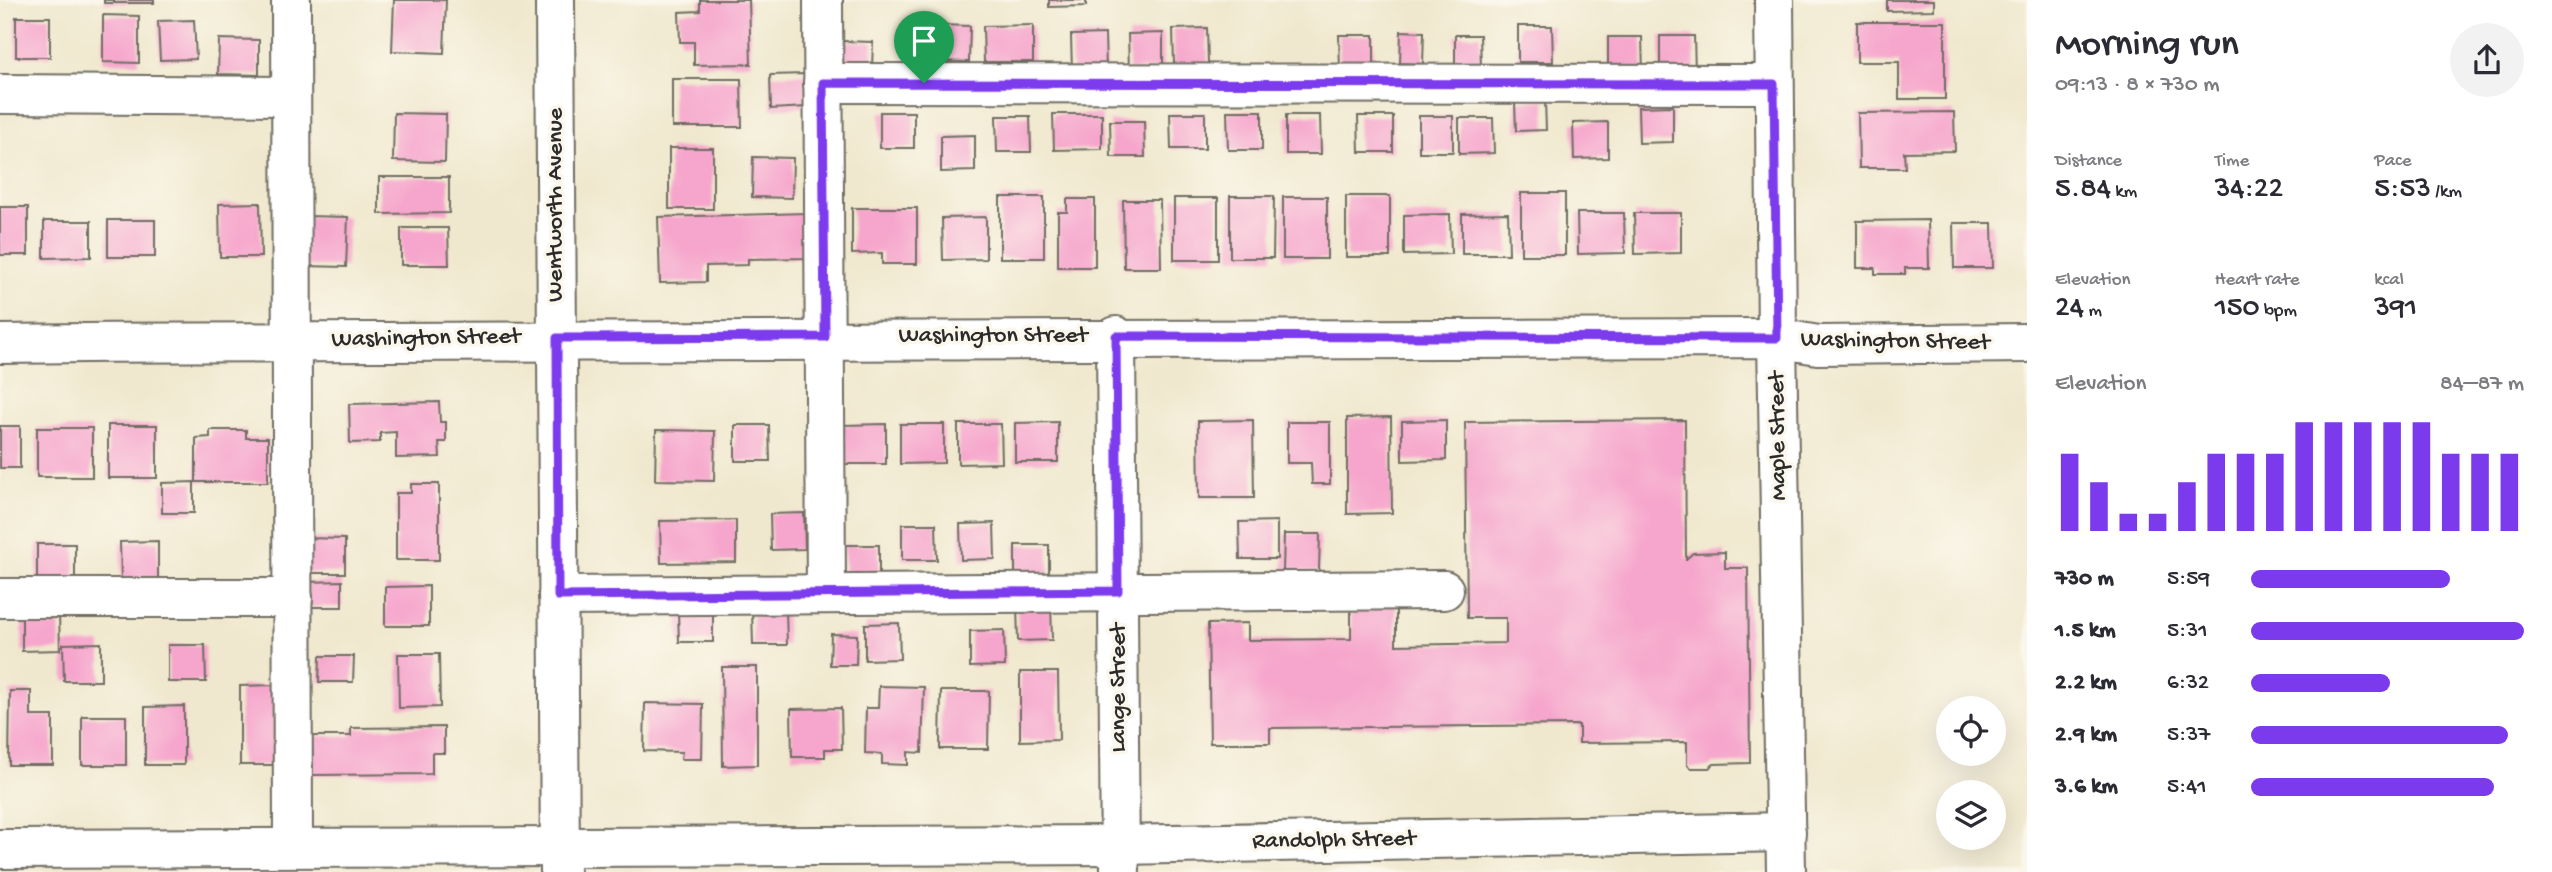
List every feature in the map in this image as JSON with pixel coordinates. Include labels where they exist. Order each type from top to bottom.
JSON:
[{"type":"street","points":[[291,0],[293,848]]},
{"type":"street","name":"Wentworth Avenue","points":[[555,0],[560,859]]},
{"type":"street","points":[[823,0],[826,594]]},
{"type":"street","name":"Maple Street","points":[[1774,0],[1786,872]]},
{"type":"street","points":[[823,83],[1774,84]]},
{"type":"street","points":[[0,94],[291,96]]},
{"type":"street","name":"Washington Street","points":[[0,344],[1116,336],[1777,338],[1818,345],[2027,343]]},
{"type":"street","name":"Lange Street","points":[[1116,336],[1120,859]]},
{"type":"street","points":[[558,596],[1444,590]]},
{"type":"street","points":[[0,598],[293,598]]},
{"type":"street","name":"Randolph Street","points":[[0,849],[293,848],[560,859],[1120,859],[1786,832]]},
{"type":"building","points":[[104,0],[154,0],[154,3],[104,3]]},
{"type":"building","points":[[394,0],[446,0],[444,53],[392,51]]},
{"type":"building","points":[[700,0],[749,0],[751,64],[694,65],[694,42],[680,42],[679,12],[700,11]]},
{"type":"building","points":[[1049,0],[1086,0],[1086,6],[1049,7]]},
{"type":"building","points":[[1887,0],[1934,0],[1934,10],[1887,11]]},
{"type":"building","points":[[103,15],[139,16],[139,63],[103,62]]},
{"type":"building","points":[[16,17],[50,17],[50,57],[16,57]]},
{"type":"building","points":[[194,20],[196,59],[160,60],[158,21]]},
{"type":"building","points":[[1857,22],[1945,22],[1945,99],[1899,99],[1899,62],[1857,62]]},
{"type":"building","points":[[939,25],[970,26],[969,62],[938,61]]},
{"type":"building","points":[[1033,25],[1033,62],[984,62],[983,26]]},
{"type":"building","points":[[1518,26],[1552,26],[1553,62],[1518,62]]},
{"type":"building","points":[[1207,28],[1208,64],[1174,65],[1173,29]]},
{"type":"building","points":[[1401,31],[1424,32],[1423,64],[1400,63]]},
{"type":"building","points":[[1163,33],[1163,69],[1129,70],[1128,34]]},
{"type":"building","points":[[1105,34],[1106,70],[1072,71],[1071,35]]},
{"type":"building","points":[[1339,35],[1374,35],[1374,71],[1340,71]]},
{"type":"building","points":[[1455,35],[1480,35],[1481,67],[1455,68]]},
{"type":"building","points":[[1660,36],[1694,36],[1695,72],[1660,72]]},
{"type":"building","points":[[1608,37],[1642,37],[1643,73],[1608,73]]},
{"type":"building","points":[[219,39],[259,40],[259,75],[218,74]]},
{"type":"building","points":[[842,41],[873,42],[872,69],[841,67]]},
{"type":"building","points":[[806,74],[807,107],[771,109],[770,75]]},
{"type":"building","points":[[672,79],[741,79],[742,127],[672,127]]},
{"type":"building","points":[[1545,100],[1546,130],[1516,131],[1515,101]]},
{"type":"building","points":[[1673,106],[1673,142],[1639,143],[1638,107]]},
{"type":"building","points":[[1227,111],[1262,111],[1262,150],[1228,150]]},
{"type":"building","points":[[880,112],[914,112],[914,148],[880,148]]},
{"type":"building","points":[[1954,112],[1955,151],[1904,152],[1905,168],[1859,168],[1858,113]]},
{"type":"building","points":[[394,113],[446,114],[445,162],[393,161]]},
{"type":"building","points":[[1170,113],[1205,113],[1205,149],[1171,149]]},
{"type":"building","points":[[1053,114],[1102,114],[1102,149],[1054,150]]},
{"type":"building","points":[[1286,115],[1320,115],[1321,154],[1286,154]]},
{"type":"building","points":[[996,116],[1030,116],[1031,152],[997,152]]},
{"type":"building","points":[[1358,116],[1393,116],[1393,152],[1359,152]]},
{"type":"building","points":[[1419,116],[1453,116],[1453,152],[1419,152]]},
{"type":"building","points":[[1459,118],[1493,118],[1494,153],[1459,154]]},
{"type":"building","points":[[1110,121],[1144,121],[1145,157],[1111,157]]},
{"type":"building","points":[[1608,122],[1608,158],[1574,159],[1573,123]]},
{"type":"building","points":[[975,135],[975,171],[941,172],[941,136]]},
{"type":"building","points":[[669,148],[713,148],[713,209],[669,209]]},
{"type":"building","points":[[753,157],[793,158],[792,198],[752,197]]},
{"type":"building","points":[[379,177],[449,177],[449,213],[379,214]]},
{"type":"building","points":[[1521,193],[1565,193],[1565,255],[1521,255]]},
{"type":"building","points":[[1230,196],[1274,196],[1273,258],[1230,258]]},
{"type":"building","points":[[1346,196],[1390,196],[1390,257],[1346,257]]},
{"type":"building","points":[[1000,197],[1044,197],[1044,258],[1000,258]]},
{"type":"building","points":[[1283,197],[1327,197],[1327,259],[1283,259]]},
{"type":"building","points":[[1174,198],[1218,198],[1218,260],[1174,260]]},
{"type":"building","points":[[1067,199],[1095,199],[1095,267],[1058,267],[1058,212],[1067,212]]},
{"type":"building","points":[[1123,200],[1160,200],[1161,268],[1124,268]]},
{"type":"building","points":[[260,203],[261,257],[220,257],[219,204]]},
{"type":"building","points":[[0,207],[28,207],[28,255],[0,255]]},
{"type":"building","points":[[852,208],[917,208],[917,264],[882,264],[882,253],[852,254]]},
{"type":"building","points":[[807,213],[808,258],[748,259],[748,265],[706,266],[706,282],[660,283],[658,217]]},
{"type":"building","points":[[1508,213],[1509,254],[1462,254],[1462,214]]},
{"type":"building","points":[[1577,213],[1624,213],[1625,253],[1578,254]]},
{"type":"building","points":[[1634,213],[1681,213],[1681,253],[1635,254]]},
{"type":"building","points":[[1450,214],[1451,254],[1404,255],[1404,215]]},
{"type":"building","points":[[307,216],[348,217],[346,267],[305,266]]},
{"type":"building","points":[[986,217],[986,259],[943,260],[942,218]]},
{"type":"building","points":[[108,220],[155,220],[155,257],[108,257]]},
{"type":"building","points":[[1928,220],[1929,268],[1905,268],[1905,274],[1875,274],[1875,268],[1857,268],[1857,221]]},
{"type":"building","points":[[44,221],[91,221],[91,257],[44,258]]},
{"type":"building","points":[[1953,223],[1992,223],[1993,268],[1954,268]]},
{"type":"building","points":[[401,228],[448,228],[449,265],[401,265]]},
{"type":"building","points":[[439,402],[440,422],[446,422],[446,442],[439,442],[440,457],[396,458],[396,432],[380,433],[380,442],[350,443],[349,404]]},
{"type":"building","points":[[1391,417],[1392,513],[1347,514],[1347,418]]},
{"type":"building","points":[[1253,420],[1254,498],[1199,498],[1198,421]]},
{"type":"building","points":[[1446,420],[1446,460],[1402,461],[1402,421]]},
{"type":"building","points":[[1685,420],[1686,559],[1693,553],[1725,552],[1725,568],[1748,568],[1750,763],[1690,768],[1687,764],[1687,742],[1579,743],[1579,725],[1270,728],[1270,743],[1210,743],[1208,624],[1248,623],[1248,640],[1351,639],[1351,605],[1396,605],[1396,645],[1506,643],[1506,618],[1467,618],[1465,422]]},
{"type":"building","points":[[1058,422],[1058,462],[1015,462],[1015,423]]},
{"type":"building","points":[[1287,422],[1330,422],[1330,484],[1312,484],[1311,463],[1287,463]]},
{"type":"building","points":[[886,424],[886,464],[842,464],[842,425]]},
{"type":"building","points":[[900,424],[944,424],[944,463],[900,464]]},
{"type":"building","points":[[958,424],[1001,424],[1002,463],[958,464]]},
{"type":"building","points":[[108,425],[157,425],[157,478],[108,478]]},
{"type":"building","points":[[735,425],[769,425],[770,461],[735,461]]},
{"type":"building","points":[[0,426],[20,426],[20,468],[0,468]]},
{"type":"building","points":[[37,428],[92,428],[92,477],[37,477]]},
{"type":"building","points":[[210,430],[246,430],[246,438],[268,438],[268,482],[196,482],[196,438],[210,437]]},
{"type":"building","points":[[656,430],[715,431],[714,481],[655,480]]},
{"type":"building","points":[[194,482],[194,513],[162,513],[162,483]]},
{"type":"building","points":[[411,484],[439,484],[439,560],[396,560],[396,493],[411,493]]},
{"type":"building","points":[[804,513],[805,549],[771,550],[770,514]]},
{"type":"building","points":[[736,520],[736,562],[661,563],[660,521]]},
{"type":"building","points":[[1277,521],[1277,559],[1240,559],[1239,522]]},
{"type":"building","points":[[994,523],[995,559],[961,560],[960,524]]},
{"type":"building","points":[[902,524],[936,524],[937,560],[902,560]]},
{"type":"building","points":[[1284,534],[1320,534],[1319,571],[1283,571]]},
{"type":"building","points":[[306,538],[345,539],[345,573],[306,573]]},
{"type":"building","points":[[158,541],[158,579],[121,579],[120,542]]},
{"type":"building","points":[[37,544],[75,544],[75,581],[37,582]]},
{"type":"building","points":[[844,545],[879,545],[879,581],[845,581]]},
{"type":"building","points":[[1015,545],[1049,545],[1049,573],[1015,573]]},
{"type":"building","points":[[342,581],[342,607],[307,607],[307,582]]},
{"type":"building","points":[[429,586],[429,626],[385,626],[385,587]]},
{"type":"building","points":[[1051,604],[1052,640],[1018,641],[1017,605]]},
{"type":"building","points":[[752,609],[786,609],[787,645],[753,645]]},
{"type":"building","points":[[678,611],[713,611],[713,642],[679,642]]},
{"type":"building","points":[[22,613],[59,613],[60,650],[22,651]]},
{"type":"building","points":[[899,623],[900,659],[865,660],[865,624]]},
{"type":"building","points":[[1004,630],[1005,666],[970,667],[970,631]]},
{"type":"building","points":[[831,634],[857,635],[856,665],[830,665]]},
{"type":"building","points":[[101,643],[101,681],[64,681],[63,644]]},
{"type":"building","points":[[168,645],[205,645],[206,682],[168,682]]},
{"type":"building","points":[[398,654],[439,654],[440,707],[399,708]]},
{"type":"building","points":[[320,656],[354,656],[353,682],[319,682]]},
{"type":"building","points":[[722,667],[757,667],[757,765],[723,766]]},
{"type":"building","points":[[1020,672],[1058,672],[1059,740],[1020,741]]},
{"type":"building","points":[[276,685],[276,765],[240,765],[240,686]]},
{"type":"building","points":[[879,686],[924,687],[922,753],[908,752],[908,765],[882,764],[882,754],[865,753],[866,708],[878,708]]},
{"type":"building","points":[[10,691],[31,691],[31,716],[53,716],[53,765],[9,765]]},
{"type":"building","points":[[941,691],[989,691],[988,749],[940,749]]},
{"type":"building","points":[[645,703],[703,704],[702,759],[681,759],[682,752],[644,751]]},
{"type":"building","points":[[184,706],[184,765],[145,765],[145,707]]},
{"type":"building","points":[[841,708],[842,749],[825,749],[825,757],[792,757],[791,709]]},
{"type":"building","points":[[82,716],[126,716],[126,765],[82,765]]},
{"type":"building","points":[[444,727],[444,753],[432,753],[432,774],[313,775],[312,736],[351,736],[351,728]]},
{"type":"route","points":[[823,83],[924,83],[1774,84],[1777,338],[1116,336],[1118,591],[558,596],[557,338],[825,337],[823,83]]}]
